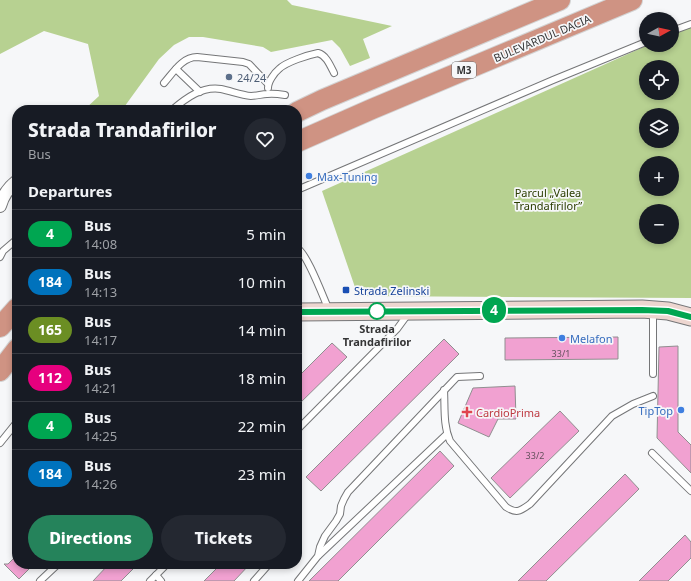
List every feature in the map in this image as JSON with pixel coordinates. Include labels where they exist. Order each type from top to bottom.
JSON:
[{"type":"highway","name":"M3","points":[[302,110],[560,0]]},
{"type":"highway","name":"BULEVARDUL DACIA","points":[[302,140],[632,0]]},
{"type":"highway","points":[[0,371],[12,355]]},
{"type":"main road","points":[[302,314],[410,311],[653,310],[668,311],[691,317]]},
{"type":"street","points":[[0,206],[5,193],[12,184]]},
{"type":"lane","points":[[679,28],[691,24]]},
{"type":"lane","points":[[302,188],[553,80],[639,45]]},
{"type":"lane","points":[[267,94],[268,84],[279,68],[318,53],[322,54],[326,58],[334,73]]},
{"type":"lane","points":[[164,83],[182,62],[192,57],[204,57],[249,64],[268,84]]},
{"type":"lane","points":[[176,69],[200,92]]},
{"type":"lane","points":[[179,105],[191,96],[211,88],[251,96],[273,93],[285,95]]},
{"type":"lane","points":[[0,257],[3,251],[12,243]]},
{"type":"lane","points":[[302,252],[330,312]]},
{"type":"lane","points":[[653,310],[653,374]]},
{"type":"lane","points":[[302,425],[397,329],[410,311]]},
{"type":"lane","points":[[318,556],[325,536],[340,514],[341,506],[348,492],[457,377],[480,376]]},
{"type":"lane","points":[[444,390],[445,423],[450,441],[506,507],[515,511],[521,510],[530,504],[612,416],[633,404],[653,396]]},
{"type":"lane","points":[[0,443],[12,428]]},
{"type":"lane","points":[[298,581],[318,556],[447,434]]},
{"type":"lane","points":[[652,453],[691,491]]},
{"type":"lane","points":[[40,581],[53,569]]},
{"type":"lane","points":[[150,581],[162,569]]},
{"type":"lane","points":[[254,581],[265,569]]},
{"type":"lane","points":[[156,575],[161,581]]},
{"type":"green space","points":[[0,0],[287,0],[292,5],[392,26],[363,39],[370,58],[350,66],[340,48],[332,40],[271,52],[263,47],[203,37],[189,37],[174,45],[159,59],[126,105],[89,105],[99,96],[88,44],[44,31],[0,54]]},
{"type":"green space","name":"Parcul „Valea Trandafirilor”","points":[[691,26],[691,298],[358,296],[322,191],[639,49],[639,52],[679,52],[679,31]]},
{"type":"building","points":[[618,337],[618,359],[505,360],[505,338]]},
{"type":"building","points":[[444,339],[459,354],[321,491],[306,477]]},
{"type":"building","points":[[332,343],[347,357],[302,401],[302,373]]},
{"type":"building","points":[[678,346],[678,432],[691,445],[691,473],[657,438],[659,347]]},
{"type":"building","points":[[515,386],[516,419],[498,419],[489,437],[458,423],[473,388]]},
{"type":"building","points":[[560,411],[579,431],[510,498],[491,478]]},
{"type":"building","points":[[440,451],[454,466],[338,581],[309,581]]},
{"type":"building","points":[[625,474],[639,489],[546,581],[518,581]]},
{"type":"building","points":[[685,535],[691,542],[691,558],[668,581],[639,581]]},
{"type":"building","points":[[12,560],[12,569],[29,569],[19,579],[4,564],[8,564]]},
{"type":"building","points":[[104,569],[133,569],[121,581],[93,581]]},
{"type":"building","points":[[216,569],[245,569],[234,581],[204,581]]},
{"type":"bus line","name":"4","points":[[302,312],[642,310],[668,311],[691,317]]},
{"type":"place","name":"24/24","points":[[229,77]]},
{"type":"place","name":"Max-Tuning","points":[[309,176]]},
{"type":"place","name":"Strada Zelinski","points":[[346,290]]},
{"type":"place","name":"Strada Trandafirilor","points":[[377,311]]},
{"type":"place","name":"Melafon","points":[[562,338]]},
{"type":"place","name":"TipTop","points":[[681,410]]},
{"type":"place","name":"CardioPrima","points":[[467,412]]}]
